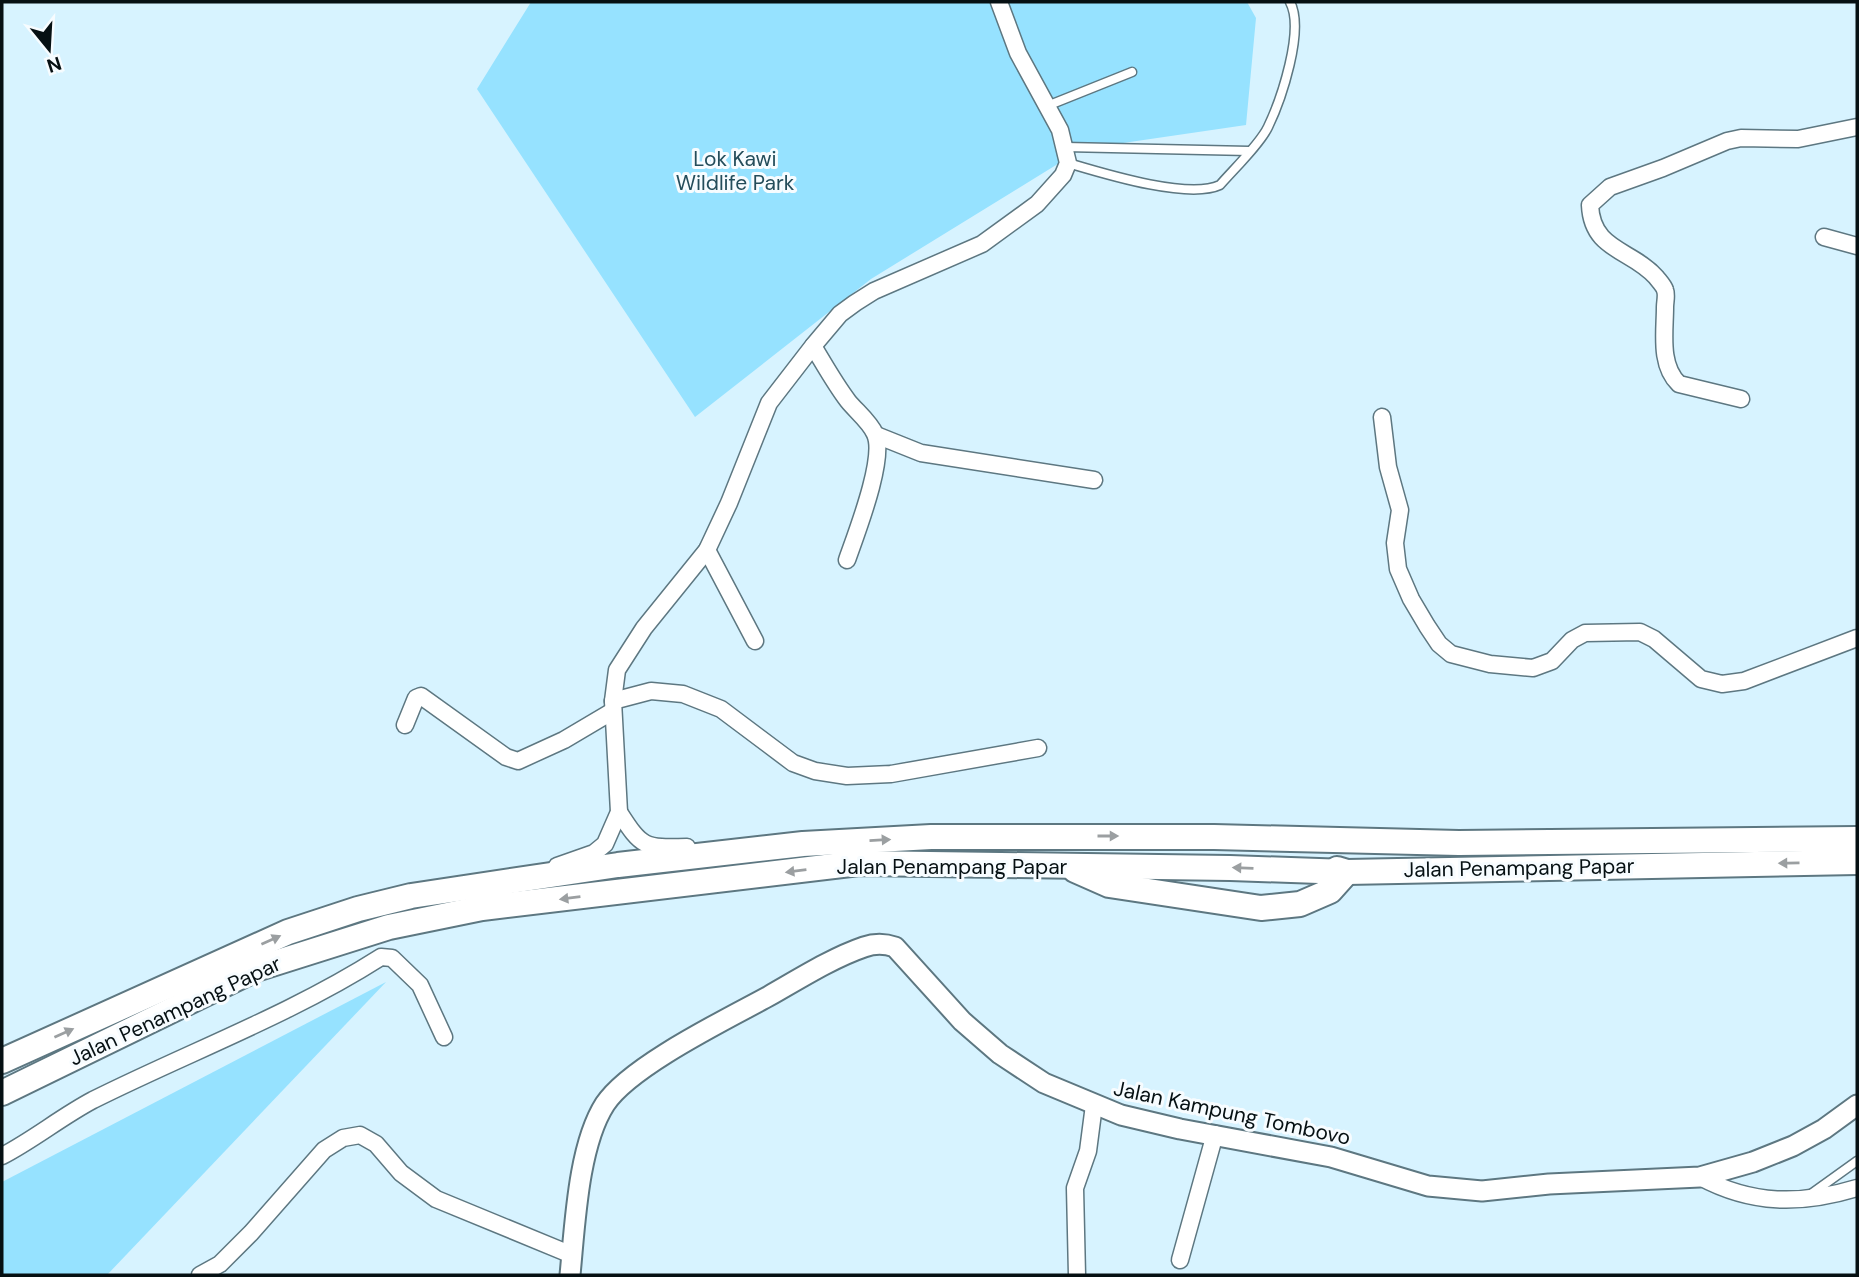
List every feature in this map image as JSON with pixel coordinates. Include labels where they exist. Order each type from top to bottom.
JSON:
[{"type":"main road","name":"Jalan Penampang Papar","points":[[2,1061],[288,932],[358,909],[411,896],[512,880],[746,850],[931,837],[1214,836],[1459,843],[1857,839]]},
{"type":"main road","points":[[1066,866],[1109,885],[1261,908],[1300,904],[1310,900],[1330,891],[1348,872],[1290,854],[1214,836]]},
{"type":"main road","name":"Jalan Penampang Papar","points":[[2,1093],[256,969],[388,927],[482,908],[859,863],[1348,872],[1857,862]]},
{"type":"street","points":[[512,880],[593,853],[605,844],[619,812],[613,706],[617,670],[627,652],[707,550],[769,403],[813,346],[840,314],[874,290],[982,244],[1037,204],[1063,176],[1066,155],[1060,130],[1018,53],[999,2]]},
{"type":"street","points":[[1741,400],[1679,384],[1671,377],[1667,370],[1665,289],[1647,267],[1608,244],[1590,219],[1590,205],[1610,187],[1727,141],[1741,138],[1798,139],[1857,127]]},
{"type":"street","points":[[1824,237],[1857,246]]},
{"type":"street","points":[[813,346],[847,399],[876,435],[921,453],[1094,480]]},
{"type":"street","points":[[1382,417],[1388,467],[1400,510],[1395,543],[1398,569],[1427,626],[1439,644],[1451,654],[1490,664],[1533,668],[1552,661],[1572,640],[1586,633],[1640,632],[1654,639],[1701,679],[1723,684],[1744,681],[1857,638]]},
{"type":"street","points":[[847,559],[865,508],[878,452],[876,435]]},
{"type":"street","points":[[707,550],[755,641]]},
{"type":"street","points":[[405,725],[416,698],[421,696],[506,757],[518,761],[564,740],[613,706],[651,691],[683,694],[721,709],[793,763],[816,771],[847,776],[891,774],[1038,748]]},
{"type":"street","points":[[619,812],[636,839],[654,847],[746,850]]},
{"type":"street","name":"Jalan Kampung Tombovo","points":[[570,1275],[585,1158],[592,1131],[607,1102],[626,1082],[688,1041],[865,946],[882,943],[895,947],[962,1021],[1000,1054],[1044,1083],[1094,1105],[1121,1115],[1331,1157],[1428,1186],[1456,1191],[1700,1177],[1793,1146],[1824,1129],[1857,1105]]},
{"type":"street","points":[[2,1156],[55,1121],[92,1101],[299,1004],[381,957],[392,958],[420,985],[444,1037]]},
{"type":"street","points":[[1077,1275],[1075,1188],[1088,1151],[1094,1105]]},
{"type":"street","points":[[1180,1260],[1215,1134]]},
{"type":"street","points":[[200,1275],[220,1264],[251,1233],[324,1150],[343,1138],[360,1135],[376,1144],[401,1173],[436,1199],[572,1255]]},
{"type":"street","points":[[1700,1177],[1730,1192],[1763,1199],[1803,1199],[1857,1188]]},
{"type":"lane","points":[[1066,155],[1117,178],[1194,190],[1209,190],[1220,185],[1267,129],[1284,84],[1294,37],[1290,2]]},
{"type":"lane","points":[[1047,106],[1132,72]]},
{"type":"lane","points":[[1066,155],[1249,151]]},
{"type":"lane","points":[[1803,1199],[1857,1161]]},
{"type":"green space","name":"Lok Kawi Wildlife Park","points":[[531,2],[1247,2],[1256,18],[1246,125],[1082,149],[871,279],[695,417],[477,89]]},
{"type":"green space","points":[[386,982],[107,1275],[2,1275],[2,1182]]}]
